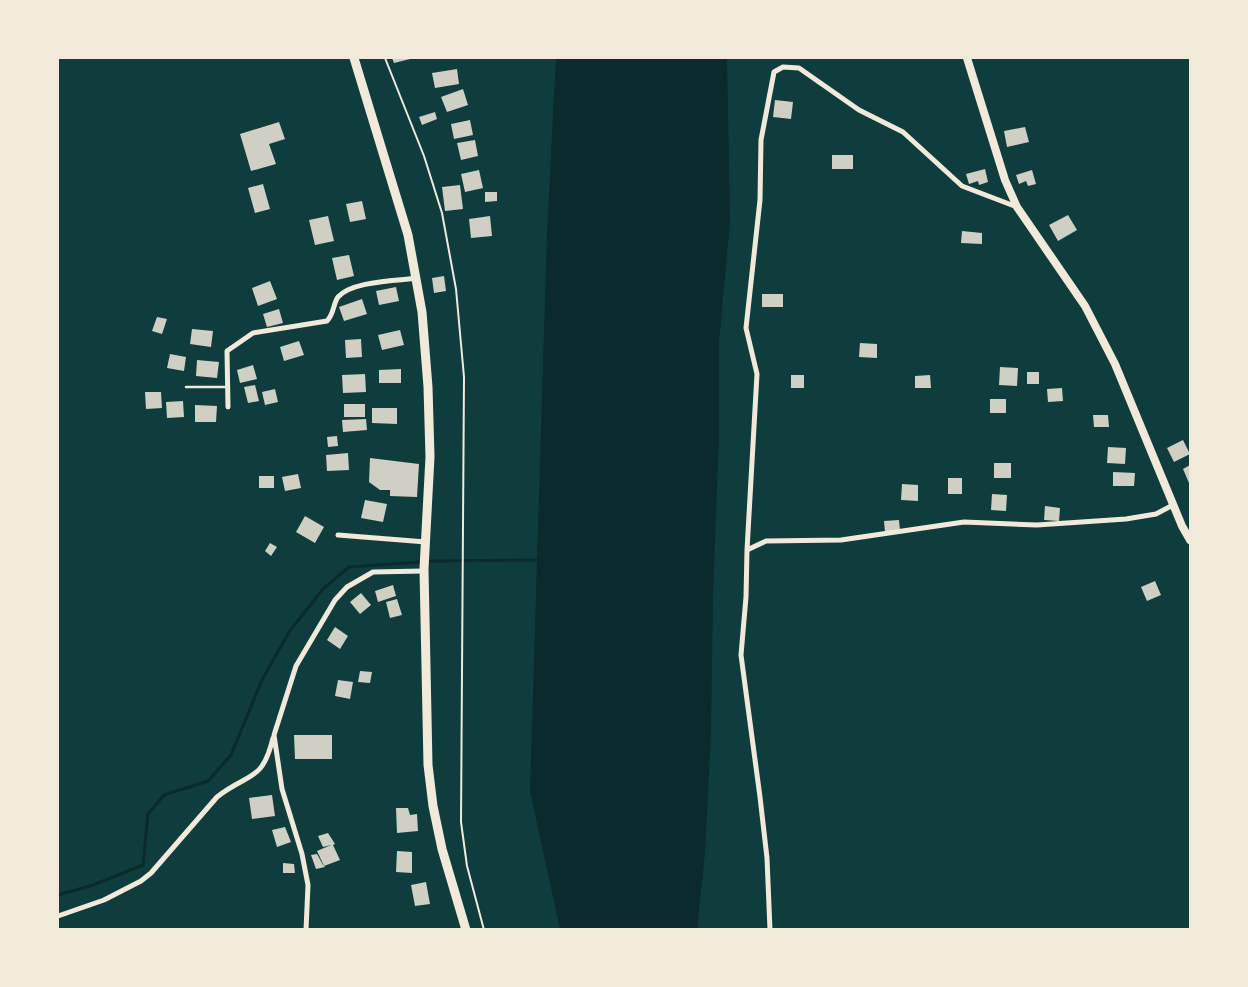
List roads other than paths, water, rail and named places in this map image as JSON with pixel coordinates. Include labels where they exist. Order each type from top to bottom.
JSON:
[{"type":"main road","points":[[354,58],[408,235],[422,312],[428,387],[430,457],[424,570],[428,764],[433,806],[442,849],[466,930]]},
{"type":"main road","points":[[968,58],[1005,180],[1017,207],[1085,306],[1115,364],[1173,505],[1190,540]]},
{"type":"street","points":[[770,930],[767,858],[740,656],[746,597],[757,374],[746,328],[760,200],[761,140],[774,72],[783,67],[799,68],[859,110],[903,132],[962,186],[1017,207]]},
{"type":"street","points":[[228,407],[227,351],[253,334],[327,322],[334,314],[337,299],[348,288],[416,278]]},
{"type":"street","points":[[747,550],[766,542],[841,540],[964,522],[1037,525],[1126,519],[1156,514],[1173,505]]},
{"type":"street","points":[[338,535],[426,542]]},
{"type":"street","points":[[58,916],[104,900],[141,882],[217,797],[228,788],[259,772],[268,758],[296,666],[335,600],[347,587],[373,572],[424,570]]},
{"type":"street","points":[[274,735],[282,789],[302,854],[308,884],[306,930]]},
{"type":"lane","points":[[186,387],[228,387]]},
{"type":"water","points":[[556,58],[727,58],[730,221],[719,343],[719,434],[713,596],[711,731],[705,853],[697,929],[560,929],[530,791],[547,233]]},
{"type":"waterway","points":[[58,895],[93,885],[143,865],[148,814],[164,795],[208,781],[231,755],[262,680],[289,632],[323,589],[349,567],[434,561],[540,560]]}]
